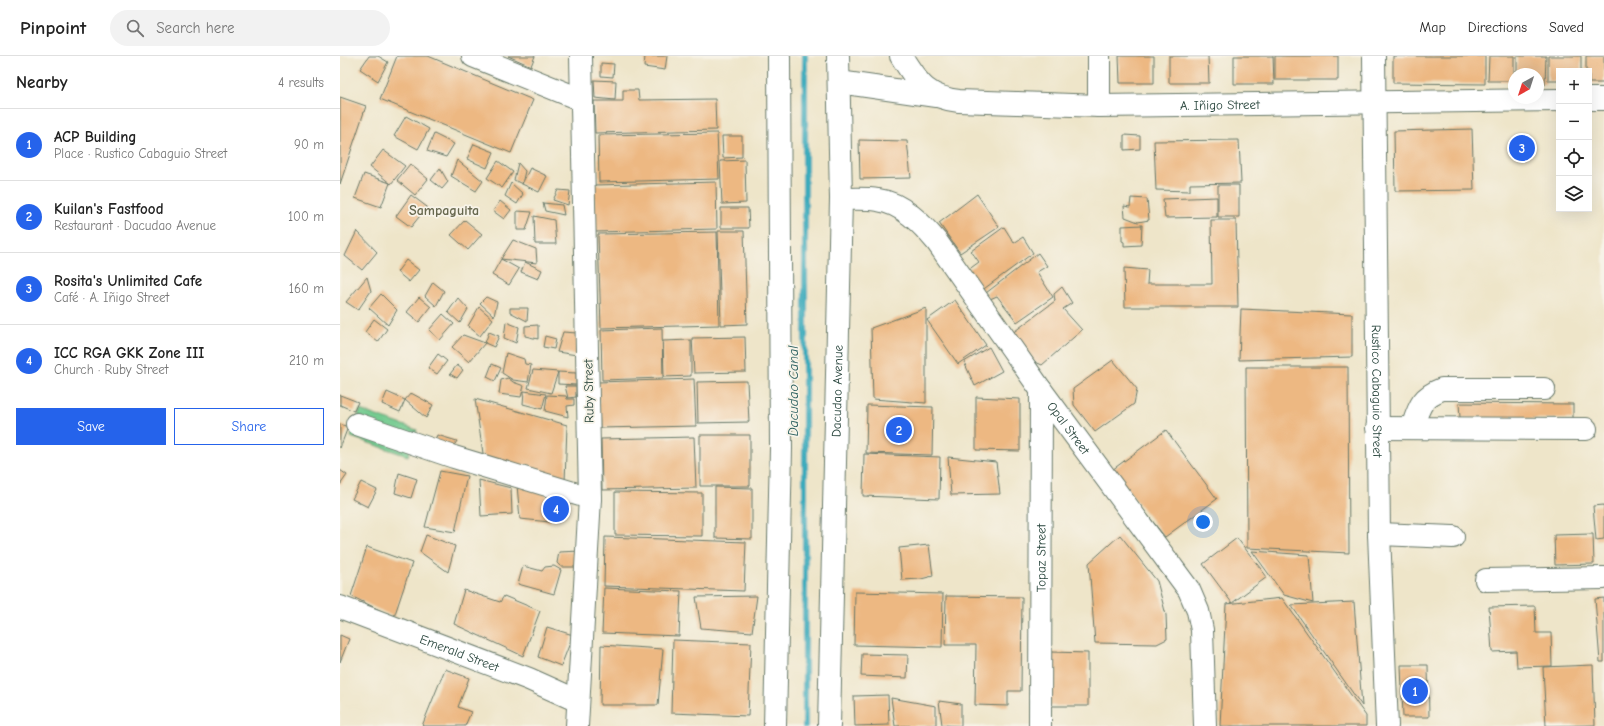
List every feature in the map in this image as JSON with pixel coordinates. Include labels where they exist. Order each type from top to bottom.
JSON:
[{"type":"street","points":[[473,56],[582,100]]},
{"type":"street","name":"Ruby Street","points":[[577,726],[590,498],[580,56]]},
{"type":"street","points":[[775,726],[781,448],[779,56]]},
{"type":"street","name":"Dacudao Avenue","points":[[829,726],[841,199],[838,56]]},
{"type":"street","name":"A. Iñigo Street","points":[[901,56],[920,84],[936,96],[959,101],[1099,106],[1556,100]]},
{"type":"street","points":[[1099,56],[1099,106]]},
{"type":"street","name":"Rustico Cabaguio Street","points":[[1374,56],[1379,534],[1387,726]]},
{"type":"street","points":[[839,82],[936,96]]},
{"type":"street","points":[[1592,100],[1604,99]]},
{"type":"street","name":"Opal Street","points":[[841,199],[878,200],[895,206],[925,228],[937,242],[1041,390],[1189,590],[1198,611],[1202,630],[1205,726]]},
{"type":"street","points":[[1412,428],[1422,401],[1431,393],[1442,389],[1544,389]]},
{"type":"street","name":"Topaz Street","points":[[1040,726],[1041,390]]},
{"type":"street","points":[[357,424],[454,457],[590,498]]},
{"type":"street","points":[[1377,428],[1586,429]]},
{"type":"street","points":[[1379,534],[1453,536]]},
{"type":"street","points":[[1486,580],[1604,578]]},
{"type":"street","name":"Emerald Street","points":[[340,608],[529,679],[578,701]]},
{"type":"green space","points":[[360,410],[417,430],[408,456],[351,437]]},
{"type":"building","points":[[369,56],[378,56],[388,62],[378,81],[360,69]]},
{"type":"building","points":[[397,56],[428,56],[533,100],[511,153],[380,99]]},
{"type":"building","points":[[508,56],[535,56],[531,66]]},
{"type":"building","points":[[645,56],[667,56],[665,70],[644,67]]},
{"type":"building","points":[[1119,56],[1154,56],[1154,83],[1120,83]]},
{"type":"building","points":[[1169,56],[1208,56],[1209,83],[1169,83]]},
{"type":"building","points":[[1234,56],[1273,56],[1274,84],[1234,84]]},
{"type":"building","points":[[1275,56],[1338,56],[1338,80],[1275,80]]},
{"type":"building","points":[[1393,56],[1485,56],[1485,84],[1393,83]]},
{"type":"building","points":[[1489,56],[1514,56],[1514,68],[1508,68],[1508,81],[1488,81]]},
{"type":"building","points":[[1517,56],[1546,56],[1545,85],[1544,68],[1517,68]]},
{"type":"building","points":[[1548,56],[1581,56],[1581,68],[1556,68],[1556,81],[1548,81]]},
{"type":"building","points":[[1586,56],[1604,56],[1604,83],[1592,83],[1592,68],[1586,68]]},
{"type":"building","points":[[601,63],[614,64],[613,77],[601,76]]},
{"type":"building","points":[[594,80],[616,81],[615,100],[595,98]]},
{"type":"building","points":[[623,90],[638,90],[639,100],[715,99],[716,130],[595,133],[594,101],[623,101]]},
{"type":"building","points":[[340,97],[366,106],[340,184]]},
{"type":"building","points":[[406,116],[429,129],[418,149],[394,136]]},
{"type":"building","points":[[1472,129],[1474,190],[1395,191],[1394,131]]},
{"type":"building","points":[[717,133],[719,179],[599,182],[598,135]]},
{"type":"building","points":[[434,134],[454,144],[446,157],[427,151]]},
{"type":"building","points":[[1124,135],[1140,136],[1140,149],[1124,150]]},
{"type":"building","points":[[722,136],[742,136],[742,157],[723,158]]},
{"type":"building","points":[[859,140],[907,141],[911,178],[860,179]]},
{"type":"building","points":[[1239,140],[1241,183],[1190,184],[1190,191],[1156,190],[1154,141]]},
{"type":"building","points":[[474,144],[494,152],[487,168],[467,159]]},
{"type":"building","points":[[383,150],[405,166],[391,184],[370,167]]},
{"type":"building","points":[[457,160],[483,181],[476,191],[451,176]]},
{"type":"building","points":[[745,160],[746,203],[722,204],[720,161]]},
{"type":"building","points":[[498,161],[513,172],[502,188],[487,178]]},
{"type":"building","points":[[518,163],[525,171],[522,184],[514,180]]},
{"type":"building","points":[[410,164],[428,179],[415,195],[397,180]]},
{"type":"building","points":[[440,168],[448,182],[442,189],[431,180]]},
{"type":"building","points":[[530,168],[547,176],[539,192],[522,184]]},
{"type":"building","points":[[364,174],[390,183],[381,207],[355,198]]},
{"type":"building","points":[[716,182],[717,229],[595,232],[594,185]]},
{"type":"building","points":[[511,183],[523,194],[517,204],[505,196]]},
{"type":"building","points":[[1218,185],[1239,185],[1239,217],[1218,217]]},
{"type":"building","points":[[558,190],[570,191],[568,205],[553,200]]},
{"type":"building","points":[[977,194],[999,227],[960,253],[939,223]]},
{"type":"building","points":[[411,195],[427,207],[411,227],[396,216]]},
{"type":"building","points":[[1217,197],[1217,217],[1165,218],[1163,199]]},
{"type":"building","points":[[1131,198],[1147,199],[1149,220],[1138,222],[1125,217],[1124,206],[1130,207]]},
{"type":"building","points":[[500,201],[511,210],[504,219],[493,211]]},
{"type":"building","points":[[543,203],[562,205],[564,215],[545,211]]},
{"type":"building","points":[[721,208],[748,208],[749,228],[721,228]]},
{"type":"building","points":[[517,211],[532,212],[526,230],[517,230]]},
{"type":"building","points":[[534,216],[554,220],[556,244],[535,244]]},
{"type":"building","points":[[465,220],[482,234],[468,250],[451,235]]},
{"type":"building","points":[[1211,220],[1236,220],[1238,307],[1125,307],[1124,268],[1148,270],[1147,284],[1212,284]]},
{"type":"building","points":[[1142,225],[1141,245],[1124,246],[1124,242],[1122,241],[1122,226]]},
{"type":"building","points":[[1004,227],[1014,243],[1023,237],[1033,253],[981,291],[968,270],[979,262],[971,251]]},
{"type":"building","points":[[357,231],[377,252],[362,270],[345,256]]},
{"type":"building","points":[[718,231],[744,231],[747,324],[721,325]]},
{"type":"building","points":[[717,232],[719,325],[601,328],[598,234]]},
{"type":"building","points":[[513,240],[536,249],[537,263],[501,259]]},
{"type":"building","points":[[1038,253],[1047,266],[1037,272],[1053,297],[1017,322],[997,296],[990,299],[986,293]]},
{"type":"building","points":[[501,259],[519,269],[509,285],[492,275]]},
{"type":"building","points":[[406,260],[419,270],[409,282],[397,272]]},
{"type":"building","points":[[525,262],[542,270],[538,279],[521,272]]},
{"type":"building","points":[[367,277],[371,291],[358,310],[346,302]]},
{"type":"building","points":[[433,282],[444,291],[436,306],[425,296]]},
{"type":"building","points":[[1062,287],[1072,303],[1063,309],[1082,330],[1042,365],[1029,359],[1011,334],[1055,301],[1054,294]]},
{"type":"building","points":[[381,294],[397,310],[388,325],[369,308]]},
{"type":"building","points":[[419,297],[431,307],[419,322],[407,312]]},
{"type":"building","points":[[486,297],[497,302],[494,316],[480,303]]},
{"type":"building","points":[[458,298],[468,309],[460,323],[448,312]]},
{"type":"building","points":[[955,300],[986,345],[958,364],[927,320]]},
{"type":"building","points":[[479,307],[493,319],[480,336],[468,326]]},
{"type":"building","points":[[510,308],[528,308],[527,321],[510,312]]},
{"type":"building","points":[[926,308],[926,403],[873,399],[871,328]]},
{"type":"building","points":[[1241,309],[1352,314],[1352,357],[1239,360]]},
{"type":"building","points":[[443,314],[454,324],[440,340],[429,330]]},
{"type":"building","points":[[374,319],[387,329],[378,342],[365,332]]},
{"type":"building","points":[[506,322],[519,327],[516,343],[504,338]]},
{"type":"building","points":[[538,325],[538,339],[525,336],[525,326]]},
{"type":"building","points":[[662,328],[663,378],[602,380],[601,330]]},
{"type":"building","points":[[489,332],[499,336],[494,347],[485,343]]},
{"type":"building","points":[[563,332],[577,333],[577,355],[557,352]]},
{"type":"building","points":[[463,335],[485,343],[469,362],[452,347]]},
{"type":"building","points":[[545,336],[556,339],[554,349],[543,347]]},
{"type":"building","points":[[745,337],[746,372],[694,373],[692,338]]},
{"type":"building","points":[[691,340],[691,376],[664,377],[663,341]]},
{"type":"building","points":[[989,347],[1002,371],[975,386],[964,362]]},
{"type":"building","points":[[506,353],[524,359],[525,364],[531,365],[528,382],[513,380],[502,373]]},
{"type":"building","points":[[438,354],[447,361],[437,374],[428,368]]},
{"type":"building","points":[[1113,360],[1137,389],[1134,404],[1095,432],[1074,405],[1073,389]]},
{"type":"building","points":[[492,364],[501,368],[495,381],[487,377]]},
{"type":"building","points":[[457,365],[463,370],[457,378],[450,374]]},
{"type":"building","points":[[1246,367],[1348,367],[1349,553],[1247,548]]},
{"type":"building","points":[[533,370],[558,372],[551,393],[528,388]]},
{"type":"building","points":[[558,372],[576,373],[576,385],[558,384]]},
{"type":"building","points":[[508,378],[513,382],[524,386],[521,397],[499,394],[501,380]]},
{"type":"building","points":[[694,379],[696,426],[600,428],[598,382]]},
{"type":"building","points":[[747,381],[749,422],[698,423],[697,382]]},
{"type":"building","points":[[565,386],[576,386],[576,397],[568,398]]},
{"type":"building","points":[[524,391],[546,394],[542,409],[523,404]]},
{"type":"building","points":[[387,392],[405,400],[400,412],[382,404]]},
{"type":"building","points":[[411,393],[433,405],[426,418],[405,400]]},
{"type":"building","points":[[340,395],[358,402],[354,411],[340,405]]},
{"type":"building","points":[[547,395],[566,396],[567,399],[574,399],[574,405],[567,406],[568,417],[545,411]]},
{"type":"building","points":[[976,397],[1020,399],[1020,451],[976,450]]},
{"type":"building","points":[[475,399],[567,425],[565,482],[484,460]]},
{"type":"building","points":[[1459,403],[1573,404],[1573,419],[1460,418]]},
{"type":"building","points":[[867,405],[933,407],[932,455],[866,453]]},
{"type":"building","points":[[340,424],[348,427],[340,448]]},
{"type":"building","points":[[1166,430],[1217,499],[1165,537],[1112,470]]},
{"type":"building","points":[[437,435],[457,441],[451,450],[433,444]]},
{"type":"building","points":[[700,435],[750,435],[750,486],[700,486]]},
{"type":"building","points":[[694,437],[696,488],[602,490],[601,439]]},
{"type":"building","points":[[864,454],[940,457],[939,499],[863,496]]},
{"type":"building","points":[[948,457],[996,462],[1000,494],[951,495]]},
{"type":"building","points":[[340,470],[347,475],[340,485]]},
{"type":"building","points":[[440,471],[467,476],[455,532],[425,527]]},
{"type":"building","points":[[399,473],[417,479],[411,498],[395,493]]},
{"type":"building","points":[[479,480],[511,488],[512,514],[481,516]]},
{"type":"building","points":[[361,482],[377,490],[368,507],[352,499]]},
{"type":"building","points":[[517,485],[546,494],[550,522],[520,519]]},
{"type":"building","points":[[715,487],[752,488],[752,539],[715,538]]},
{"type":"building","points":[[615,492],[702,493],[702,536],[615,535]]},
{"type":"building","points":[[1604,505],[1604,539],[1596,540],[1593,506]]},
{"type":"building","points":[[1593,534],[1594,564],[1555,565],[1554,535]]},
{"type":"building","points":[[426,535],[455,546],[448,572],[420,552]]},
{"type":"building","points":[[1120,535],[1157,581],[1166,615],[1167,639],[1157,644],[1095,643],[1089,563]]},
{"type":"building","points":[[605,537],[746,542],[744,591],[604,586]]},
{"type":"building","points":[[1237,538],[1267,577],[1232,603],[1203,564]]},
{"type":"building","points":[[929,545],[933,576],[921,579],[902,580],[899,548]]},
{"type":"building","points":[[367,547],[412,563],[394,617],[351,596]]},
{"type":"building","points":[[580,551],[577,567],[561,567],[557,563],[559,552]]},
{"type":"building","points":[[1252,551],[1309,555],[1313,603],[1284,595]]},
{"type":"building","points":[[523,566],[542,571],[545,567],[554,566],[561,570],[554,594],[518,584]]},
{"type":"building","points":[[604,588],[681,591],[679,636],[602,633]]},
{"type":"building","points":[[464,590],[500,602],[504,596],[540,611],[523,656],[454,624]]},
{"type":"building","points":[[855,592],[943,594],[942,647],[854,645]]},
{"type":"building","points":[[757,596],[752,632],[701,628],[696,597]]},
{"type":"building","points":[[946,596],[1022,597],[1021,691],[1008,691],[1008,706],[975,705],[976,645],[945,645]]},
{"type":"building","points":[[1282,598],[1366,716],[1366,726],[1220,726],[1226,604]]},
{"type":"building","points":[[1604,598],[1604,662],[1600,662],[1595,599]]},
{"type":"building","points":[[1354,602],[1362,706],[1291,605]]},
{"type":"building","points":[[1535,606],[1536,633],[1551,633],[1552,666],[1517,667],[1516,651],[1492,652],[1489,607]]},
{"type":"building","points":[[547,627],[573,635],[561,666],[538,657]]},
{"type":"building","points":[[340,635],[349,639],[340,662]]},
{"type":"building","points":[[673,640],[751,643],[748,716],[671,713]]},
{"type":"building","points":[[601,645],[663,649],[658,705],[600,705]]},
{"type":"building","points":[[1050,652],[1088,653],[1088,706],[1049,706]]},
{"type":"building","points":[[862,654],[908,655],[907,678],[861,676]]},
{"type":"building","points":[[1401,665],[1428,665],[1429,717],[1403,717]]},
{"type":"building","points":[[1593,665],[1595,725],[1546,726],[1543,667]]},
{"type":"building","points":[[445,669],[469,678],[458,707],[471,712],[465,726],[422,726]]},
{"type":"building","points":[[888,695],[889,725],[855,726],[854,696]]},
{"type":"building","points":[[891,698],[936,706],[936,725],[895,726]]},
{"type":"building","points":[[939,701],[961,704],[961,726],[942,725]]},
{"type":"waterway","name":"Dacudao Canal","points":[[805,56],[805,726]]},
{"type":"place","name":"Rosita's Unlimited Cafe","points":[[1522,148]]},
{"type":"place","name":"Kuilan's Fastfood","points":[[899,430]]},
{"type":"place","name":"ICC RGA GKK Zone III","points":[[556,509]]},
{"type":"place","name":"ACP Building","points":[[1415,691]]},
{"type":"district","name":"Sampaguita","points":[[444,210]]}]
